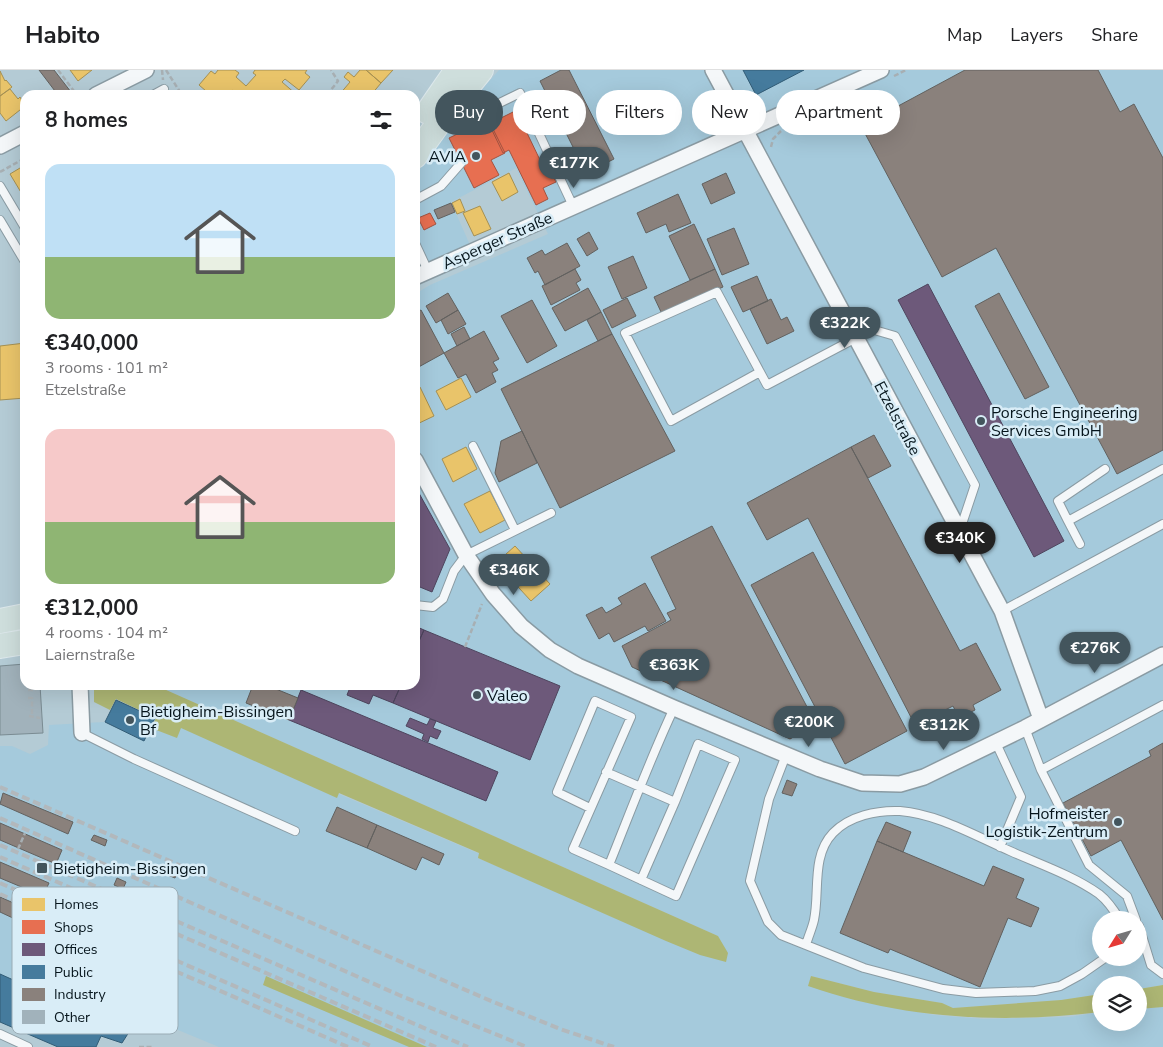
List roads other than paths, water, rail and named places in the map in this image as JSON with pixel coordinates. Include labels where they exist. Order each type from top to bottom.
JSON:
[{"type":"main road","points":[[420,125],[462,79],[481,70]]},
{"type":"main road","points":[[420,148],[462,79]]},
{"type":"main road","points":[[0,621],[20,617]]},
{"type":"main road","points":[[0,646],[20,643]]},
{"type":"street","points":[[106,90],[146,70]]},
{"type":"street","name":"Etzelstraße","points":[[713,70],[724,90]]},
{"type":"street","name":"Asperger Straße","points":[[766,122],[874,72]]},
{"type":"street","name":"Asperger Straße","points":[[422,274],[738,135]]},
{"type":"street","name":"Etzelstraße","points":[[749,135],[1002,611],[1041,719]]},
{"type":"street","points":[[0,146],[20,136]]},
{"type":"street","points":[[420,469],[466,555],[493,594],[521,626],[561,657],[674,708],[786,755],[862,783],[900,784],[924,778],[1025,728],[1163,655]]},
{"type":"street","points":[[80,690],[82,733]]},
{"type":"lane","points":[[503,102],[520,94],[573,206]]},
{"type":"lane","points":[[420,197],[441,186],[462,162]]},
{"type":"lane","points":[[0,186],[20,220]]},
{"type":"lane","points":[[0,220],[20,254]]},
{"type":"lane","points":[[760,372],[671,420],[625,333],[717,292],[767,385],[854,335],[864,327],[895,336],[975,485],[964,521],[956,525]]},
{"type":"lane","points":[[473,446],[515,530]]},
{"type":"lane","points":[[1080,544],[1058,501],[1105,469]]},
{"type":"lane","points":[[1068,521],[1163,469]]},
{"type":"lane","points":[[420,606],[433,607],[443,599],[454,571],[466,555],[551,513]]},
{"type":"lane","points":[[1002,611],[1163,524]]},
{"type":"lane","points":[[590,808],[557,792],[594,701],[631,717],[573,849],[676,896],[735,760],[698,744],[642,880]]},
{"type":"lane","points":[[1041,770],[1163,705]]},
{"type":"lane","points":[[609,865],[674,708]]},
{"type":"lane","points":[[1025,728],[1041,770],[1089,865],[1127,896],[1133,911]]},
{"type":"lane","points":[[82,733],[134,760],[295,832]]},
{"type":"lane","points":[[996,742],[1021,797],[1000,847]]},
{"type":"lane","points":[[786,755],[769,799],[750,881],[768,922],[781,934],[806,946],[864,968],[943,989],[976,993],[1035,991],[1060,986],[1094,966]]},
{"type":"lane","points":[[606,772],[675,802]]},
{"type":"lane","points":[[806,946],[814,920],[817,875],[824,846],[833,832],[850,820],[874,812],[899,811],[929,816],[1073,878],[1099,894],[1115,911]]},
{"type":"lane","points":[[1148,953],[1152,965],[1163,974]]},
{"type":"lane","points":[[0,1034],[28,1047]]},
{"type":"railway","points":[[0,787],[484,998],[560,1029],[614,1047]]},
{"type":"railway","points":[[0,818],[156,887]]},
{"type":"railway","points":[[0,845],[97,887]]},
{"type":"railway","points":[[0,857],[69,887]]},
{"type":"railway","points":[[0,883],[12,888]]},
{"type":"railway","points":[[0,894],[12,899]]},
{"type":"railway","points":[[178,897],[399,995],[527,1047]]},
{"type":"railway","points":[[178,922],[468,1047]]},
{"type":"railway","points":[[178,935],[436,1047]]},
{"type":"railway","points":[[178,961],[373,1047]]},
{"type":"railway","points":[[178,972],[348,1047]]},
{"type":"place","name":"AVIA","points":[[476,156]]},
{"type":"place","name":"Porsche Engineering Services GmbH","points":[[981,421]]},
{"type":"place","name":"Valeo","points":[[477,695]]},
{"type":"place","name":"Bietigheim-Bissingen Bf","points":[[130,720]]},
{"type":"place","name":"Hofmeister Logistik-Zentrum","points":[[1118,822]]},
{"type":"place","name":"Bietigheim-Bissingen","points":[[42,868]]}]
